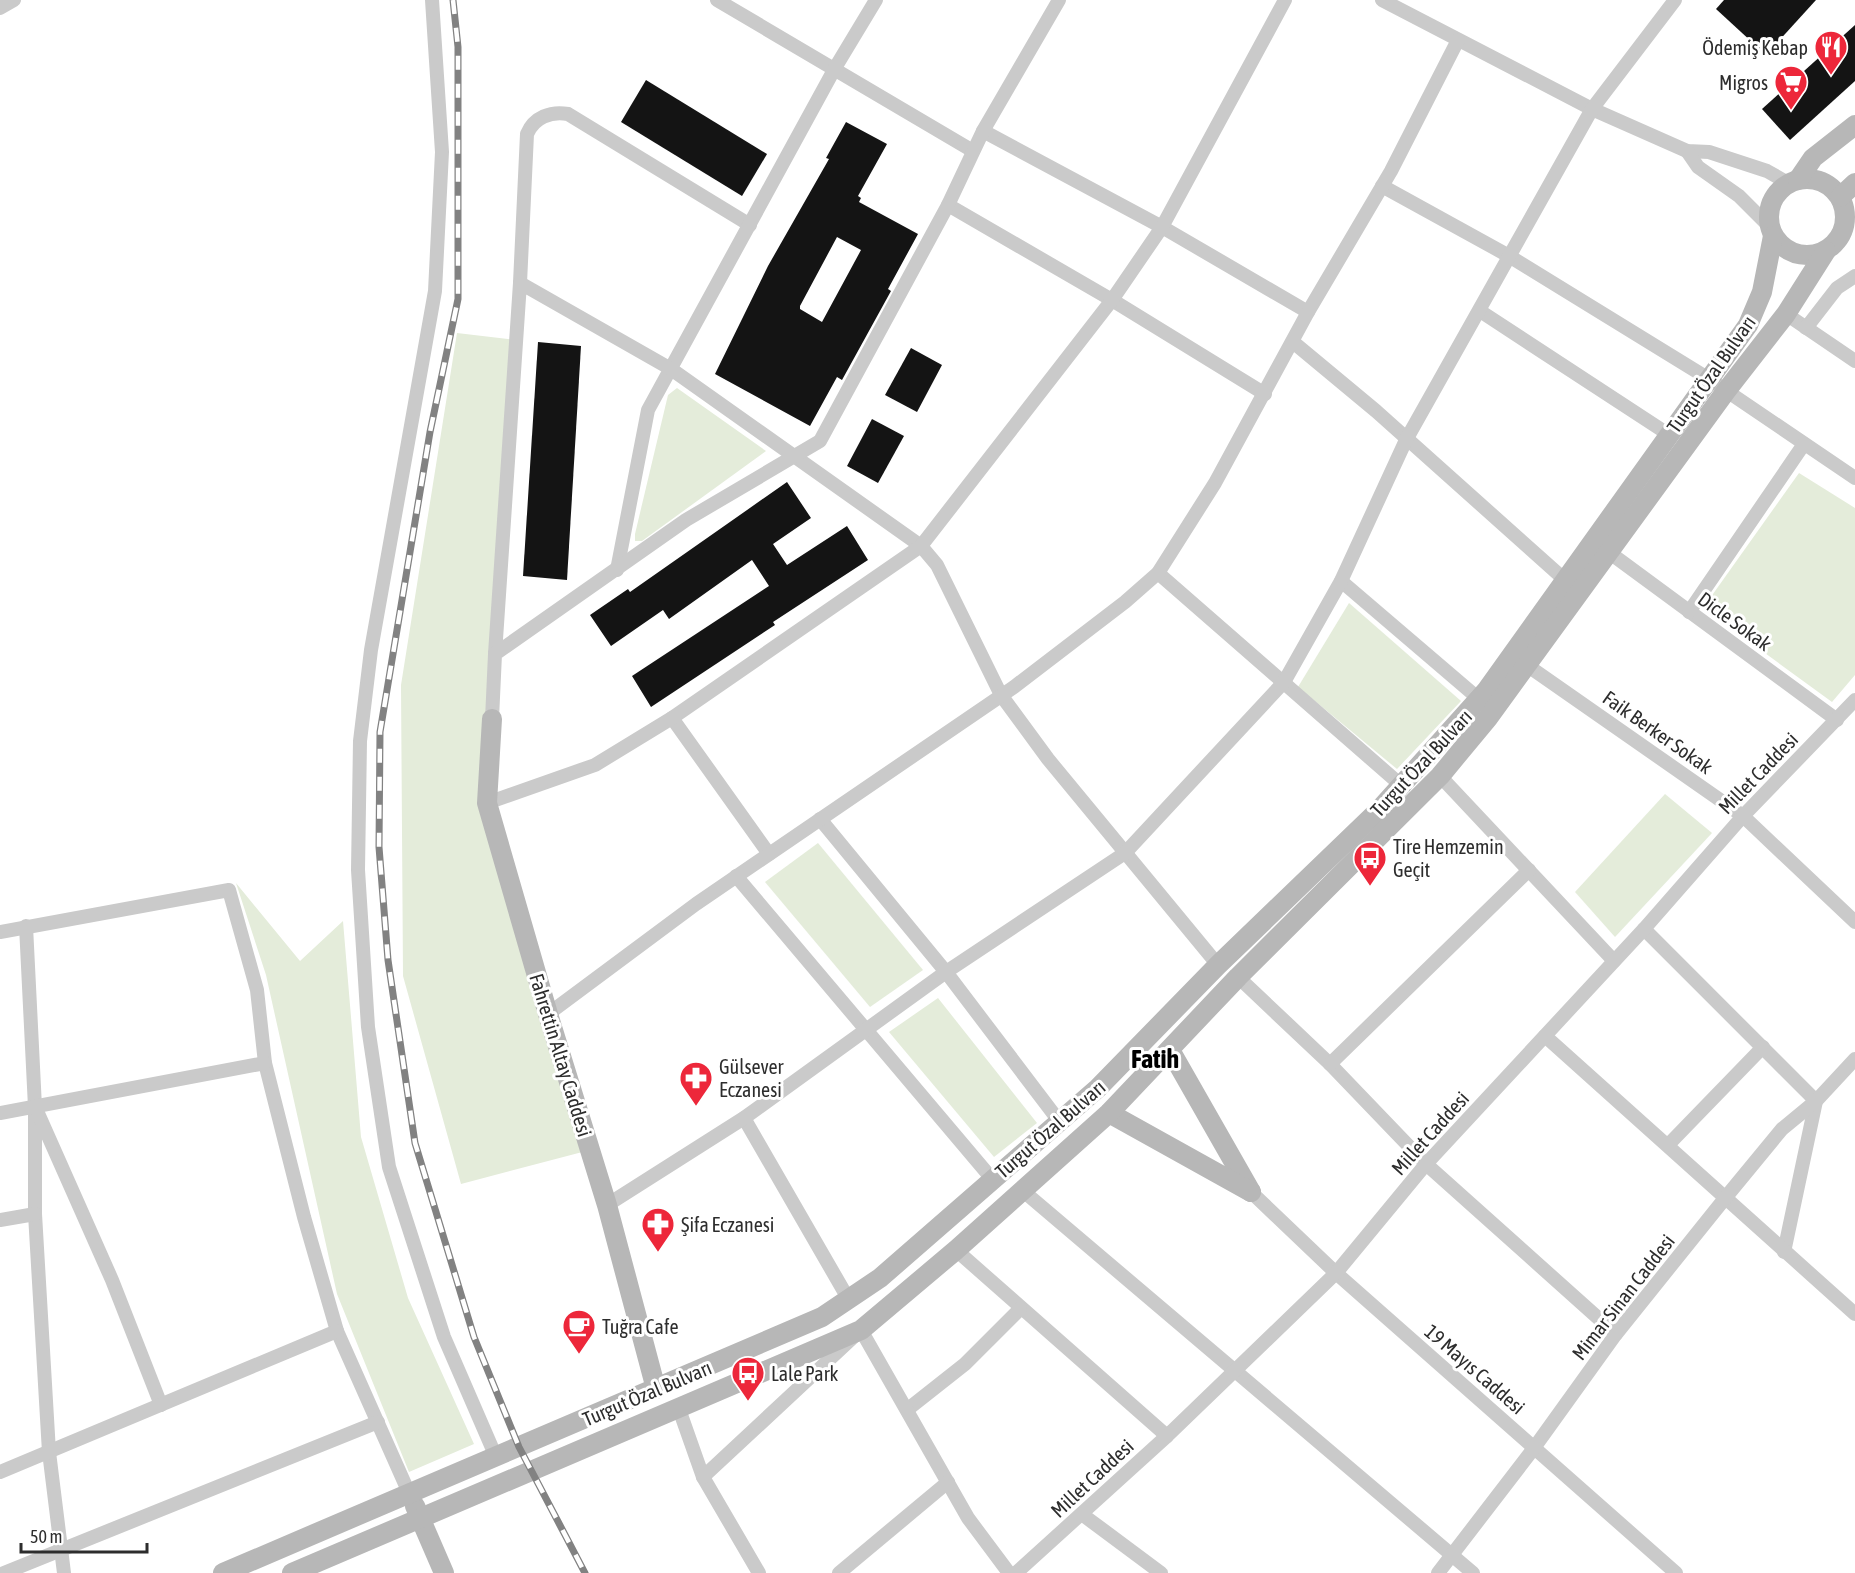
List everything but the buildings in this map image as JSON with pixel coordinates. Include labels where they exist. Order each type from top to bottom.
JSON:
[{"type":"main road","points":[[1855,125],[1813,158],[1793,182],[1774,197],[1769,216],[1772,231],[1779,244],[1796,254],[1806,256],[1826,251],[1850,228],[1846,218],[1845,198],[1855,183]]},
{"type":"main road","points":[[1793,182],[1818,180],[1845,198]]},
{"type":"main road","name":"Turgut Özal Bulvarı","points":[[292,1573],[861,1330],[956,1250],[1109,1113],[1238,977],[1440,776],[1519,660],[1565,580],[1757,308],[1772,231]]},
{"type":"main road","name":"Turgut Özal Bulvarı","points":[[223,1573],[822,1317],[888,1271],[1098,1088],[1218,965],[1402,786],[1479,699],[1519,660],[1610,553],[1726,391],[1786,314],[1826,251]]},
{"type":"main road","name":"Fahrettin Altay Caddesi","points":[[492,718],[487,803],[548,1014],[607,1205],[656,1389]]},
{"type":"main road","points":[[1170,1050],[1251,1192]]},
{"type":"main road","points":[[1109,1113],[1251,1192]]},
{"type":"main road","points":[[410,1493],[444,1573]]},
{"type":"street","points":[[0,8],[15,0]]},
{"type":"street","points":[[432,0],[442,152],[435,291],[371,650],[360,741],[358,870],[368,1027],[389,1167],[444,1337],[496,1457]]},
{"type":"street","points":[[717,0],[973,151]]},
{"type":"street","points":[[617,570],[648,410],[835,68],[876,0]]},
{"type":"street","points":[[495,654],[686,520],[820,441],[948,205],[983,132],[1059,0]]},
{"type":"street","points":[[487,803],[595,765],[672,718],[921,546],[1112,300],[1162,226],[1285,0]]},
{"type":"street","points":[[1382,0],[1592,109],[1687,152],[1709,152],[1793,182]]},
{"type":"street","points":[[607,1205],[744,1118],[946,972],[1125,853],[1284,682],[1341,581],[1406,440],[1592,109],[1675,0]]},
{"type":"street","points":[[548,1014],[736,876],[1001,695],[1125,602],[1158,573],[1215,483],[1308,312],[1382,186],[1458,40]]},
{"type":"street","points":[[492,718],[520,283],[527,134],[534,123],[547,115],[568,114],[750,225]]},
{"type":"street","points":[[983,132],[1162,226],[1308,312]]},
{"type":"street","points":[[1687,152],[1698,167],[1738,196],[1772,231]]},
{"type":"street","points":[[1382,186],[1509,256],[1709,379],[1855,478]]},
{"type":"street","points":[[948,205],[1112,300],[1265,394]]},
{"type":"street","points":[[1806,328],[1837,288],[1855,276]]},
{"type":"street","points":[[520,283],[671,369],[921,546],[937,565],[1001,695],[1048,759],[1218,965]]},
{"type":"street","points":[[1480,311],[1668,434]]},
{"type":"street","points":[[1786,314],[1855,361]]},
{"type":"street","points":[[1293,342],[1377,411],[1406,440],[1565,580]]},
{"type":"street","points":[[1689,612],[1804,444]]},
{"type":"street","name":"Dicle Sokak","points":[[1610,553],[1837,720]]},
{"type":"street","points":[[1158,573],[1402,786]]},
{"type":"street","points":[[1341,581],[1479,699]]},
{"type":"street","name":"Faik Berker Sokak","points":[[1519,660],[1743,816],[1855,922]]},
{"type":"street","name":"Millet Caddesi","points":[[1016,1573],[1083,1515],[1336,1273],[1426,1164],[1614,961],[1743,816],[1855,700]]},
{"type":"street","points":[[672,718],[769,854]]},
{"type":"street","points":[[1440,776],[1614,961]]},
{"type":"street","points":[[820,819],[946,972],[1059,1121]]},
{"type":"street","points":[[1330,1064],[1528,870]]},
{"type":"street","points":[[736,876],[993,1180]]},
{"type":"street","points":[[0,932],[229,890],[257,990],[266,1063],[304,1217],[337,1331],[410,1493]]},
{"type":"street","points":[[26,926],[35,1107],[35,1214],[49,1452],[64,1573]]},
{"type":"street","points":[[1644,928],[1816,1101],[1784,1252]]},
{"type":"street","points":[[1238,977],[1330,1064],[1426,1164],[1616,1334]]},
{"type":"street","points":[[1545,1036],[1855,1314]]},
{"type":"street","points":[[1668,1145],[1763,1047]]},
{"type":"street","name":"Mimar Sinan Caddesi","points":[[1438,1573],[1534,1448],[1616,1334],[1726,1197],[1782,1130],[1816,1101],[1855,1059]]},
{"type":"street","points":[[0,1113],[266,1063]]},
{"type":"street","points":[[35,1107],[112,1280],[162,1405]]},
{"type":"street","points":[[744,1118],[849,1300]]},
{"type":"street","points":[[1022,1190],[1473,1573]]},
{"type":"street","name":"19 Mayıs Caddesi","points":[[1251,1192],[1336,1273],[1676,1573]]},
{"type":"street","points":[[0,1220],[35,1214]]},
{"type":"street","points":[[956,1250],[1020,1309],[1167,1436]]},
{"type":"street","points":[[908,1409],[959,1370],[1020,1309]]},
{"type":"street","points":[[703,1477],[861,1330],[968,1518],[1009,1573]]},
{"type":"street","points":[[0,1472],[337,1331]]},
{"type":"street","points":[[679,1408],[703,1477],[759,1573]]},
{"type":"street","points":[[4,1573],[378,1422]]},
{"type":"street","points":[[839,1573],[948,1482]]},
{"type":"street","points":[[1083,1515],[1161,1573]]},
{"type":"green space","points":[[457,333],[516,340],[487,803],[590,1150],[461,1184],[403,976],[401,685]]},
{"type":"green space","points":[[677,388],[766,451],[642,541],[635,541],[668,395]]},
{"type":"green space","points":[[1799,473],[1855,508],[1855,675],[1832,702],[1703,608]]},
{"type":"green space","points":[[1349,603],[1461,701],[1397,769],[1298,687]]},
{"type":"green space","points":[[1665,794],[1712,833],[1615,937],[1575,892]]},
{"type":"green space","points":[[818,843],[923,970],[870,1007],[765,882]]},
{"type":"green space","points":[[236,883],[300,961],[343,921],[361,1137],[408,1298],[474,1444],[409,1472],[337,1294],[266,975]]},
{"type":"green space","points":[[938,998],[1037,1123],[994,1157],[889,1032]]},
{"type":"railway","points":[[453,0],[458,47],[458,299],[430,432],[380,732],[379,847],[388,960],[415,1143],[474,1337],[519,1447],[585,1573]]},
{"type":"place","name":"Ödemiş Kebap","points":[[1831,76]]},
{"type":"place","name":"Migros","points":[[1791,111]]},
{"type":"place","name":"Tire Hemzemin Geçit","points":[[1370,887]]},
{"type":"place","name":"Gülsever Eczanesi","points":[[696,1107]]},
{"type":"place","name":"Şifa Eczanesi","points":[[658,1253]]},
{"type":"place","name":"Tuğra Cafe","points":[[579,1355]]},
{"type":"place","name":"Lale Park","points":[[748,1402]]},
{"type":"district","name":"Fatih","points":[[1155,1059]]}]
